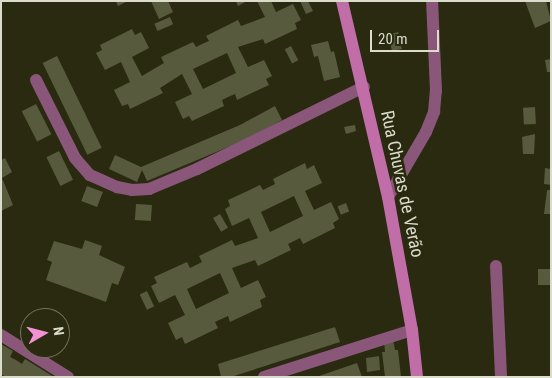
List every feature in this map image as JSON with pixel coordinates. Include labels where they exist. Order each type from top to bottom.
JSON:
[{"type":"street","name":"Rua Chuvas de Verão","points":[[342,1],[364,87],[388,198],[412,330],[417,377]]},
{"type":"street","points":[[388,198],[426,132],[434,112],[436,91],[432,1]]},
{"type":"street","points":[[36,80],[75,158],[90,175],[117,187],[132,190],[149,189],[197,168],[364,87]]},
{"type":"street","points":[[496,266],[501,377]]},
{"type":"street","points":[[264,377],[412,330]]},
{"type":"street","points":[[1,335],[68,377]]},
{"type":"building","points":[[116,1],[128,1],[118,6]]},
{"type":"building","points":[[151,1],[168,1],[173,12],[159,19]]},
{"type":"building","points":[[236,1],[247,1],[238,6]]},
{"type":"building","points":[[257,1],[271,1],[276,12],[293,4],[301,20],[295,23],[297,29],[265,44],[263,39],[238,47],[248,67],[264,60],[272,76],[266,79],[269,85],[237,100],[235,94],[228,97],[222,100],[224,106],[192,121],[189,116],[183,119],[175,102],[192,94],[182,74],[160,88],[163,93],[130,109],[128,104],[122,106],[114,90],[130,82],[121,62],[105,70],[96,53],[102,50],[100,45],[132,29],[135,35],[141,32],[149,48],[132,57],[142,76],[164,63],[161,57],[193,42],[196,47],[209,41],[206,36],[238,20],[241,26],[265,17]],"holes":[[[227,53],[236,73],[203,89],[193,69]]]},
{"type":"building","points":[[300,1],[308,1],[313,11],[306,14]]},
{"type":"building","points":[[525,1],[546,1],[551,21],[535,28]]},
{"type":"building","points":[[170,17],[173,24],[157,31],[154,24]]},
{"type":"building","points":[[398,32],[403,46],[401,46],[402,49],[392,51],[388,35]]},
{"type":"building","points":[[328,41],[331,52],[334,51],[340,77],[324,81],[318,56],[314,57],[311,45]]},
{"type":"building","points":[[291,46],[298,60],[292,63],[285,49]]},
{"type":"building","points":[[57,56],[102,148],[87,155],[43,63]]},
{"type":"building","points":[[551,59],[551,72],[547,72],[545,60]]},
{"type":"building","points":[[36,104],[51,134],[37,142],[22,111]]},
{"type":"building","points":[[275,106],[282,120],[252,137],[147,181],[142,170],[137,182],[109,169],[115,155],[141,167],[240,125]]},
{"type":"building","points":[[535,107],[536,124],[524,125],[523,108]]},
{"type":"building","points":[[355,125],[356,131],[346,134],[344,127]]},
{"type":"building","points":[[535,134],[534,154],[523,154],[522,137]]},
{"type":"building","points":[[59,151],[73,180],[60,186],[46,157]]},
{"type":"building","points":[[5,158],[12,172],[2,178],[13,205],[1,211],[1,160]]},
{"type":"building","points":[[305,163],[307,169],[314,165],[322,183],[305,191],[314,210],[331,202],[339,219],[333,223],[335,228],[303,244],[300,238],[288,244],[291,250],[258,266],[255,260],[232,268],[241,288],[258,280],[266,297],[260,300],[262,307],[230,322],[228,316],[215,322],[218,328],[185,344],[182,337],[176,340],[168,323],[185,315],[175,295],[159,303],[151,286],[157,283],[154,277],[187,262],[190,268],[202,262],[199,256],[232,240],[235,246],[258,238],[249,218],[232,226],[225,209],[230,206],[228,200],[260,185],[263,190],[275,184],[273,179]],"holes":[[[294,196],[303,216],[270,232],[261,212]],[[220,273],[229,293],[196,309],[187,289]]]},
{"type":"building","points":[[545,168],[551,169],[551,185],[544,184]]},
{"type":"building","points":[[87,186],[103,192],[97,207],[81,201]]},
{"type":"building","points":[[547,190],[551,190],[551,214],[544,214]]},
{"type":"building","points":[[346,203],[349,211],[341,215],[338,206]]},
{"type":"building","points":[[136,204],[152,205],[151,221],[135,220]]},
{"type":"building","points":[[220,214],[228,228],[221,232],[213,218]]},
{"type":"building","points":[[85,240],[102,246],[99,255],[125,267],[118,285],[112,283],[106,302],[46,280],[52,262],[47,260],[54,241],[82,249]]},
{"type":"building","points":[[538,269],[551,269],[551,285],[538,285]]},
{"type":"building","points":[[147,291],[154,306],[147,310],[140,294]]},
{"type":"building","points":[[335,327],[340,342],[231,377],[221,377],[218,364]]},
{"type":"building","points":[[393,339],[395,350],[398,350],[401,377],[385,377],[382,352],[385,352],[384,341]]},
{"type":"building","points":[[1,344],[13,351],[10,357],[22,364],[25,359],[54,377],[6,377],[1,374]]},
{"type":"building","points":[[379,356],[380,370],[367,372],[366,358]]},
{"type":"building","points":[[357,363],[362,377],[319,377],[319,376]]}]
